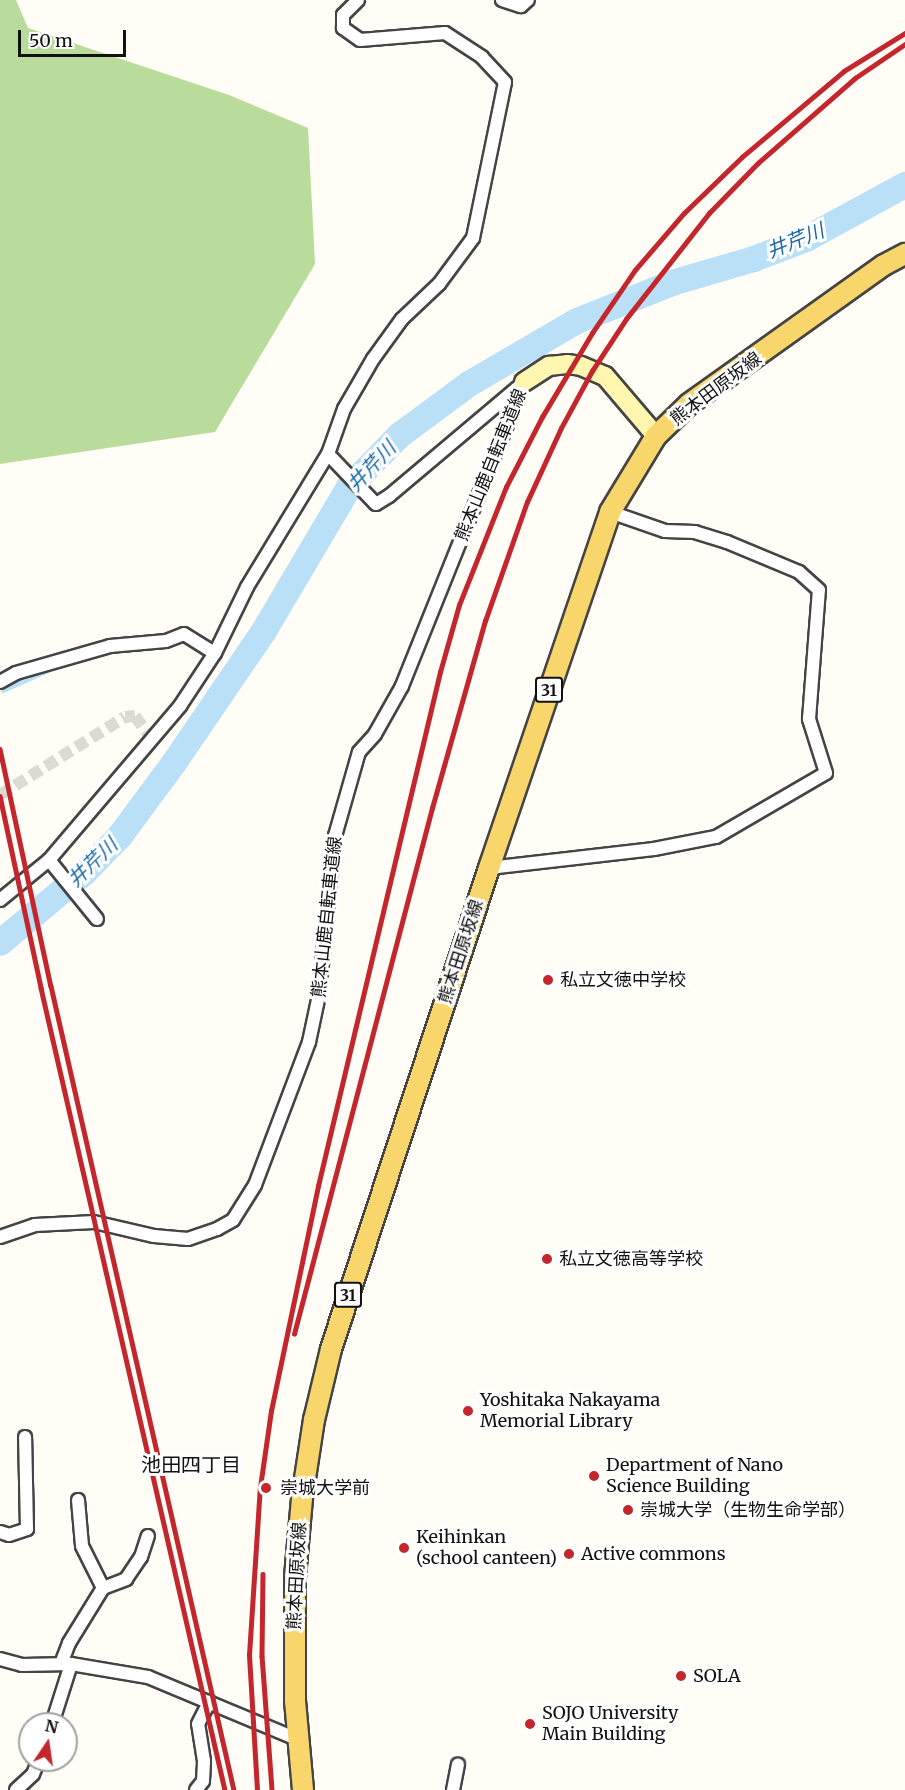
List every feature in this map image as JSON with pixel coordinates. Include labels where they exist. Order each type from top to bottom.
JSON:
[{"type":"main road","name":"熊本田原坂線","points":[[303,1790],[297,1739],[293,1648],[295,1577],[302,1498],[314,1420],[331,1348],[489,868],[610,512],[656,436],[689,404],[884,265],[905,254]]},
{"type":"main road","name":"熊本山鹿自転車道線","points":[[525,382],[549,366],[567,364],[581,366],[604,376],[656,436]]},
{"type":"street","points":[[0,900],[49,860],[180,706],[214,653],[247,587],[328,454],[344,409],[373,359],[402,319],[439,284],[473,238],[505,82],[482,57],[445,33],[360,40],[343,28],[343,15],[358,0]]},
{"type":"street","points":[[502,0],[521,6],[528,0]]},
{"type":"street","points":[[328,454],[376,504],[389,496],[525,382]]},
{"type":"street","name":"熊本山鹿自転車道線","points":[[0,1237],[35,1225],[94,1222],[154,1236],[188,1239],[217,1229],[233,1220],[255,1185],[309,1042],[319,995],[334,836],[359,752],[375,734],[402,686],[525,382]]},
{"type":"street","points":[[489,868],[654,849],[716,837],[826,773],[809,719],[819,590],[799,572],[727,542],[695,532],[665,531],[610,512]]},
{"type":"street","points":[[0,682],[16,673],[110,646],[166,640],[184,634],[214,653]]},
{"type":"street","points":[[49,860],[97,919]]},
{"type":"street","points":[[0,1532],[9,1534],[27,1529],[25,1437]]},
{"type":"street","points":[[78,1500],[82,1546],[103,1588]]},
{"type":"street","points":[[55,1712],[69,1643],[103,1588],[126,1579],[141,1557],[148,1536]]},
{"type":"street","points":[[0,1659],[22,1665],[66,1664],[148,1677],[297,1739]]},
{"type":"street","points":[[196,1790],[203,1781],[204,1761],[198,1724],[209,1702]]},
{"type":"street","points":[[453,1790],[458,1764]]},
{"type":"street","points":[[16,1790],[34,1772]]},
{"type":"green space","points":[[0,0],[16,0],[28,28],[229,95],[308,128],[315,264],[215,432],[0,464]]},
{"type":"waterway","name":"井芹川","points":[[0,943],[85,872],[120,836],[174,763],[264,631],[349,487],[400,435],[469,384],[577,321],[675,282],[754,259],[806,239],[905,185]]},
{"type":"waterway","points":[[3,690],[50,669]]},
{"type":"tunnel","points":[[0,795],[125,717],[135,716],[152,739]]},
{"type":"railway","points":[[257,1790],[249,1655],[260,1487],[271,1411],[318,1186],[440,672],[459,605],[506,487],[542,417],[592,333],[635,270],[684,213],[742,157],[844,71],[905,33]]},
{"type":"railway","points":[[294,1334],[432,808],[485,621],[527,502],[561,428],[592,371],[626,319],[709,213],[758,163],[855,78],[905,44]]},
{"type":"railway","points":[[0,749],[51,986],[234,1790]]},
{"type":"railway","points":[[0,796],[41,988],[225,1790]]},
{"type":"railway","points":[[263,1574],[262,1656],[272,1790]]},
{"type":"place","name":"私立文徳中学校","points":[[548,980]]},
{"type":"place","name":"私立文徳高等学校","points":[[547,1259]]},
{"type":"place","name":"Yoshitaka Nakayama Memorial Library","points":[[468,1411]]},
{"type":"place","name":"Department of Nano Science Building","points":[[594,1476]]},
{"type":"place","name":"崇城大学前","points":[[266,1488]]},
{"type":"place","name":"崇城大学（生物生命学部）","points":[[628,1510]]},
{"type":"place","name":"Keihinkan (school canteen)","points":[[404,1548]]},
{"type":"place","name":"Active commons","points":[[569,1554]]},
{"type":"place","name":"SOLA","points":[[681,1676]]},
{"type":"place","name":"SOJO University Main Building","points":[[530,1724]]},
{"type":"district","name":"池田四丁目","points":[[191,1464]]}]
